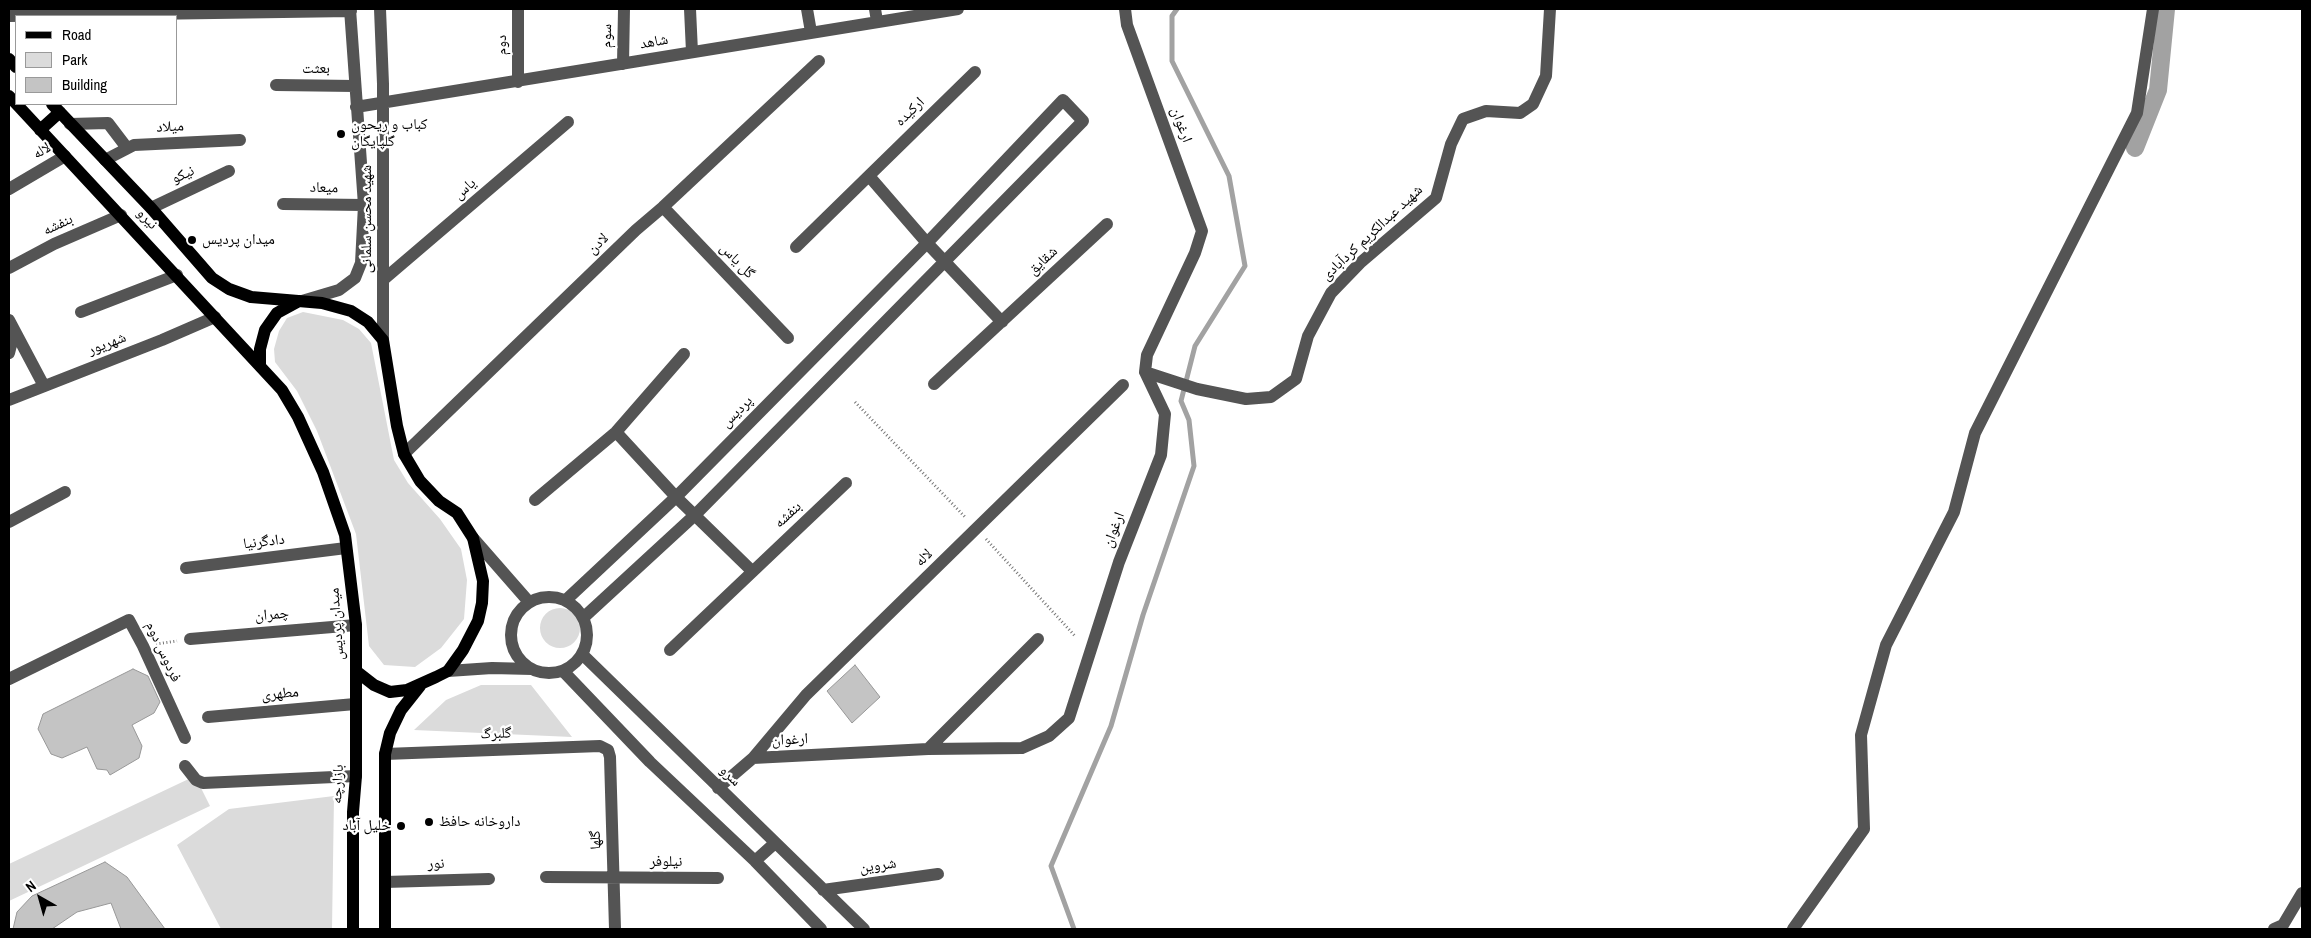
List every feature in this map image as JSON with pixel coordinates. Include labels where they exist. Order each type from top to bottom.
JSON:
[{"type":"main road","name":"نیرو","points":[[17,105],[260,366]]},
{"type":"main road","name":"نیرو","points":[[56,108],[151,208],[212,278],[229,289],[251,297],[299,301]]},
{"type":"main road","points":[[40,130],[56,108]]},
{"type":"main road","points":[[260,366],[260,348],[265,330],[277,313],[299,301],[322,303],[351,310],[368,322],[383,340]]},
{"type":"main road","name":"میدان پردیس","points":[[260,366],[282,390],[298,417],[323,472],[344,530],[356,624],[356,670],[374,685],[390,692],[407,690],[420,686],[448,671],[463,650],[478,621],[482,603],[483,581],[473,538],[457,513],[439,501],[420,481],[404,454],[397,426],[383,340]]},
{"type":"main road","name":"بازارچه","points":[[354,929],[353,812],[356,776],[356,670]]},
{"type":"main road","points":[[385,929],[385,754],[390,733],[401,710],[420,686]]},
{"type":"street","name":"شهید محسن سلمانی","points":[[380,9],[384,103],[383,340]]},
{"type":"street","name":"دوم","points":[[518,9],[518,82]]},
{"type":"street","name":"سوم","points":[[623,64],[624,9]]},
{"type":"street","points":[[690,9],[692,52]]},
{"type":"street","points":[[807,9],[811,32]]},
{"type":"street","name":"شاهد","points":[[356,107],[518,82],[811,32],[876,15],[956,9]]},
{"type":"street","name":"ارغوان","points":[[718,788],[753,758],[928,749],[1022,748],[1049,736],[1069,718],[1119,562],[1161,455],[1166,414],[1145,372],[1147,355],[1195,253],[1202,230],[1127,24],[1125,9]]},
{"type":"street","name":"شهید عبدالکریم کردآبادی","points":[[1145,372],[1197,389],[1246,399],[1271,397],[1296,379],[1308,336],[1331,293],[1360,263],[1436,198],[1452,144],[1464,119],[1486,111],[1520,113],[1533,104],[1546,76],[1550,9]]},
{"type":"street","points":[[1793,929],[1864,829],[1861,735],[1886,645],[1954,512],[1976,434],[2137,113],[2153,9]]},
{"type":"street","name":"شهید محسن سلمانی","points":[[299,301],[339,290],[355,278],[361,263],[364,205],[351,10]]},
{"type":"street","points":[[22,15],[61,12],[351,10]]},
{"type":"street","name":"لادن","points":[[404,454],[636,230],[663,208],[819,62]]},
{"type":"street","name":"ارکیده","points":[[796,247],[975,72]]},
{"type":"street","name":"بعثت","points":[[276,85],[355,86]]},
{"type":"street","name":"پردیس","points":[[566,600],[676,497],[927,243],[1063,100],[1083,121],[945,262]]},
{"type":"street","name":"یاس","points":[[384,280],[568,122]]},
{"type":"street","points":[[70,124],[108,123],[128,148]]},
{"type":"street","name":"میلاد","points":[[105,160],[134,145],[240,140]]},
{"type":"street","name":"لاله","points":[[9,188],[66,156]]},
{"type":"street","name":"نیکو","points":[[151,208],[229,171]]},
{"type":"street","points":[[869,176],[927,243],[1002,322]]},
{"type":"street","name":"میعاد","points":[[282,204],[364,205]]},
{"type":"street","name":"گل یاس","points":[[663,208],[788,338]]},
{"type":"street","name":"بنفشه","points":[[9,268],[54,244],[121,215]]},
{"type":"street","name":"شقایق","points":[[934,384],[1107,224]]},
{"type":"street","points":[[584,618],[696,514],[945,262]]},
{"type":"street","points":[[82,312],[177,275]]},
{"type":"street","name":"شهریور","points":[[9,400],[162,340],[215,317]]},
{"type":"street","points":[[9,320],[14,333],[44,386]]},
{"type":"street","points":[[9,353],[14,333]]},
{"type":"street","points":[[535,500],[616,432],[684,354]]},
{"type":"street","name":"لاله","points":[[753,758],[806,695],[1123,385]]},
{"type":"street","points":[[616,432],[676,497],[696,514],[752,571]]},
{"type":"street","name":"بنفشه","points":[[670,650],[846,483]]},
{"type":"street","points":[[9,522],[65,492]]},
{"type":"street","points":[[473,538],[529,602]]},
{"type":"street","name":"دادگرنیا","points":[[186,568],[346,548]]},
{"type":"street","points":[[448,671],[492,668],[533,670],[550,673],[563,671],[574,664],[582,654],[586,643],[587,630],[584,618],[566,600],[554,597],[541,598],[529,602],[516,616],[510,634],[512,646],[518,658],[533,670]]},
{"type":"street","name":"فردوس دوم","points":[[9,679],[126,621],[130,621],[185,738]]},
{"type":"street","name":"چمران","points":[[190,638],[356,624]]},
{"type":"street","points":[[928,749],[1038,639]]},
{"type":"street","name":"سرو","points":[[582,654],[823,890],[856,927]]},
{"type":"street","points":[[563,671],[650,762],[755,861],[821,929]]},
{"type":"street","name":"مطهری","points":[[208,717],[355,704]]},
{"type":"street","name":"گلبرگ","points":[[385,754],[600,746],[608,750]]},
{"type":"street","name":"گلها","points":[[608,750],[610,757],[615,929]]},
{"type":"street","points":[[186,766],[196,780],[203,783],[356,776]]},
{"type":"street","points":[[755,861],[775,843]]},
{"type":"street","name":"شروین","points":[[823,890],[938,874]]},
{"type":"street","name":"نیلوفر","points":[[546,877],[718,878]]},
{"type":"street","name":"نور","points":[[385,882],[489,879]]},
{"type":"street","points":[[2274,929],[2283,925],[2302,893]]},
{"type":"path","points":[[143,646],[190,638]]},
{"type":"green space","points":[[303,312],[343,320],[359,329],[371,343],[394,460],[408,483],[440,519],[461,549],[467,580],[464,619],[441,648],[415,667],[384,665],[369,646],[356,534],[317,431],[297,391],[275,362],[274,349],[279,331],[287,318]]},
{"type":"green space","points":[[564,608],[571,611],[577,617],[580,628],[579,636],[571,645],[564,648],[556,648],[549,645],[541,636],[540,624],[543,617],[552,609]]},
{"type":"green space","points":[[481,685],[531,685],[572,737],[414,730],[446,700]]},
{"type":"green space","points":[[195,776],[210,806],[9,901],[9,864]]},
{"type":"green space","points":[[334,796],[332,929],[221,929],[177,845],[229,809]]},
{"type":"building","points":[[855,665],[880,697],[852,723],[827,691]]},
{"type":"building","points":[[133,669],[148,676],[160,702],[154,713],[132,725],[142,746],[139,758],[110,775],[107,770],[97,769],[87,747],[62,758],[51,754],[38,729],[43,714]]},
{"type":"building","points":[[105,862],[127,877],[165,929],[121,929],[111,903],[77,912],[52,929],[13,929],[17,912],[32,896]]},
{"type":"waterway","points":[[1074,929],[1051,866],[1111,726],[1143,615],[1194,466],[1189,420],[1181,401],[1195,346],[1245,266],[1229,176],[1172,61],[1172,16],[1177,9]]},
{"type":"waterway","points":[[2135,148],[2158,90],[2166,9]]},
{"type":"place","name":"کباب و ریحون گلپایگان","points":[[341,134]]},
{"type":"place","name":"میدان پردیس","points":[[192,240]]},
{"type":"place","name":"داروخانه حافظ","points":[[429,822]]},
{"type":"place","name":"خلیل آباد","points":[[401,826]]}]
